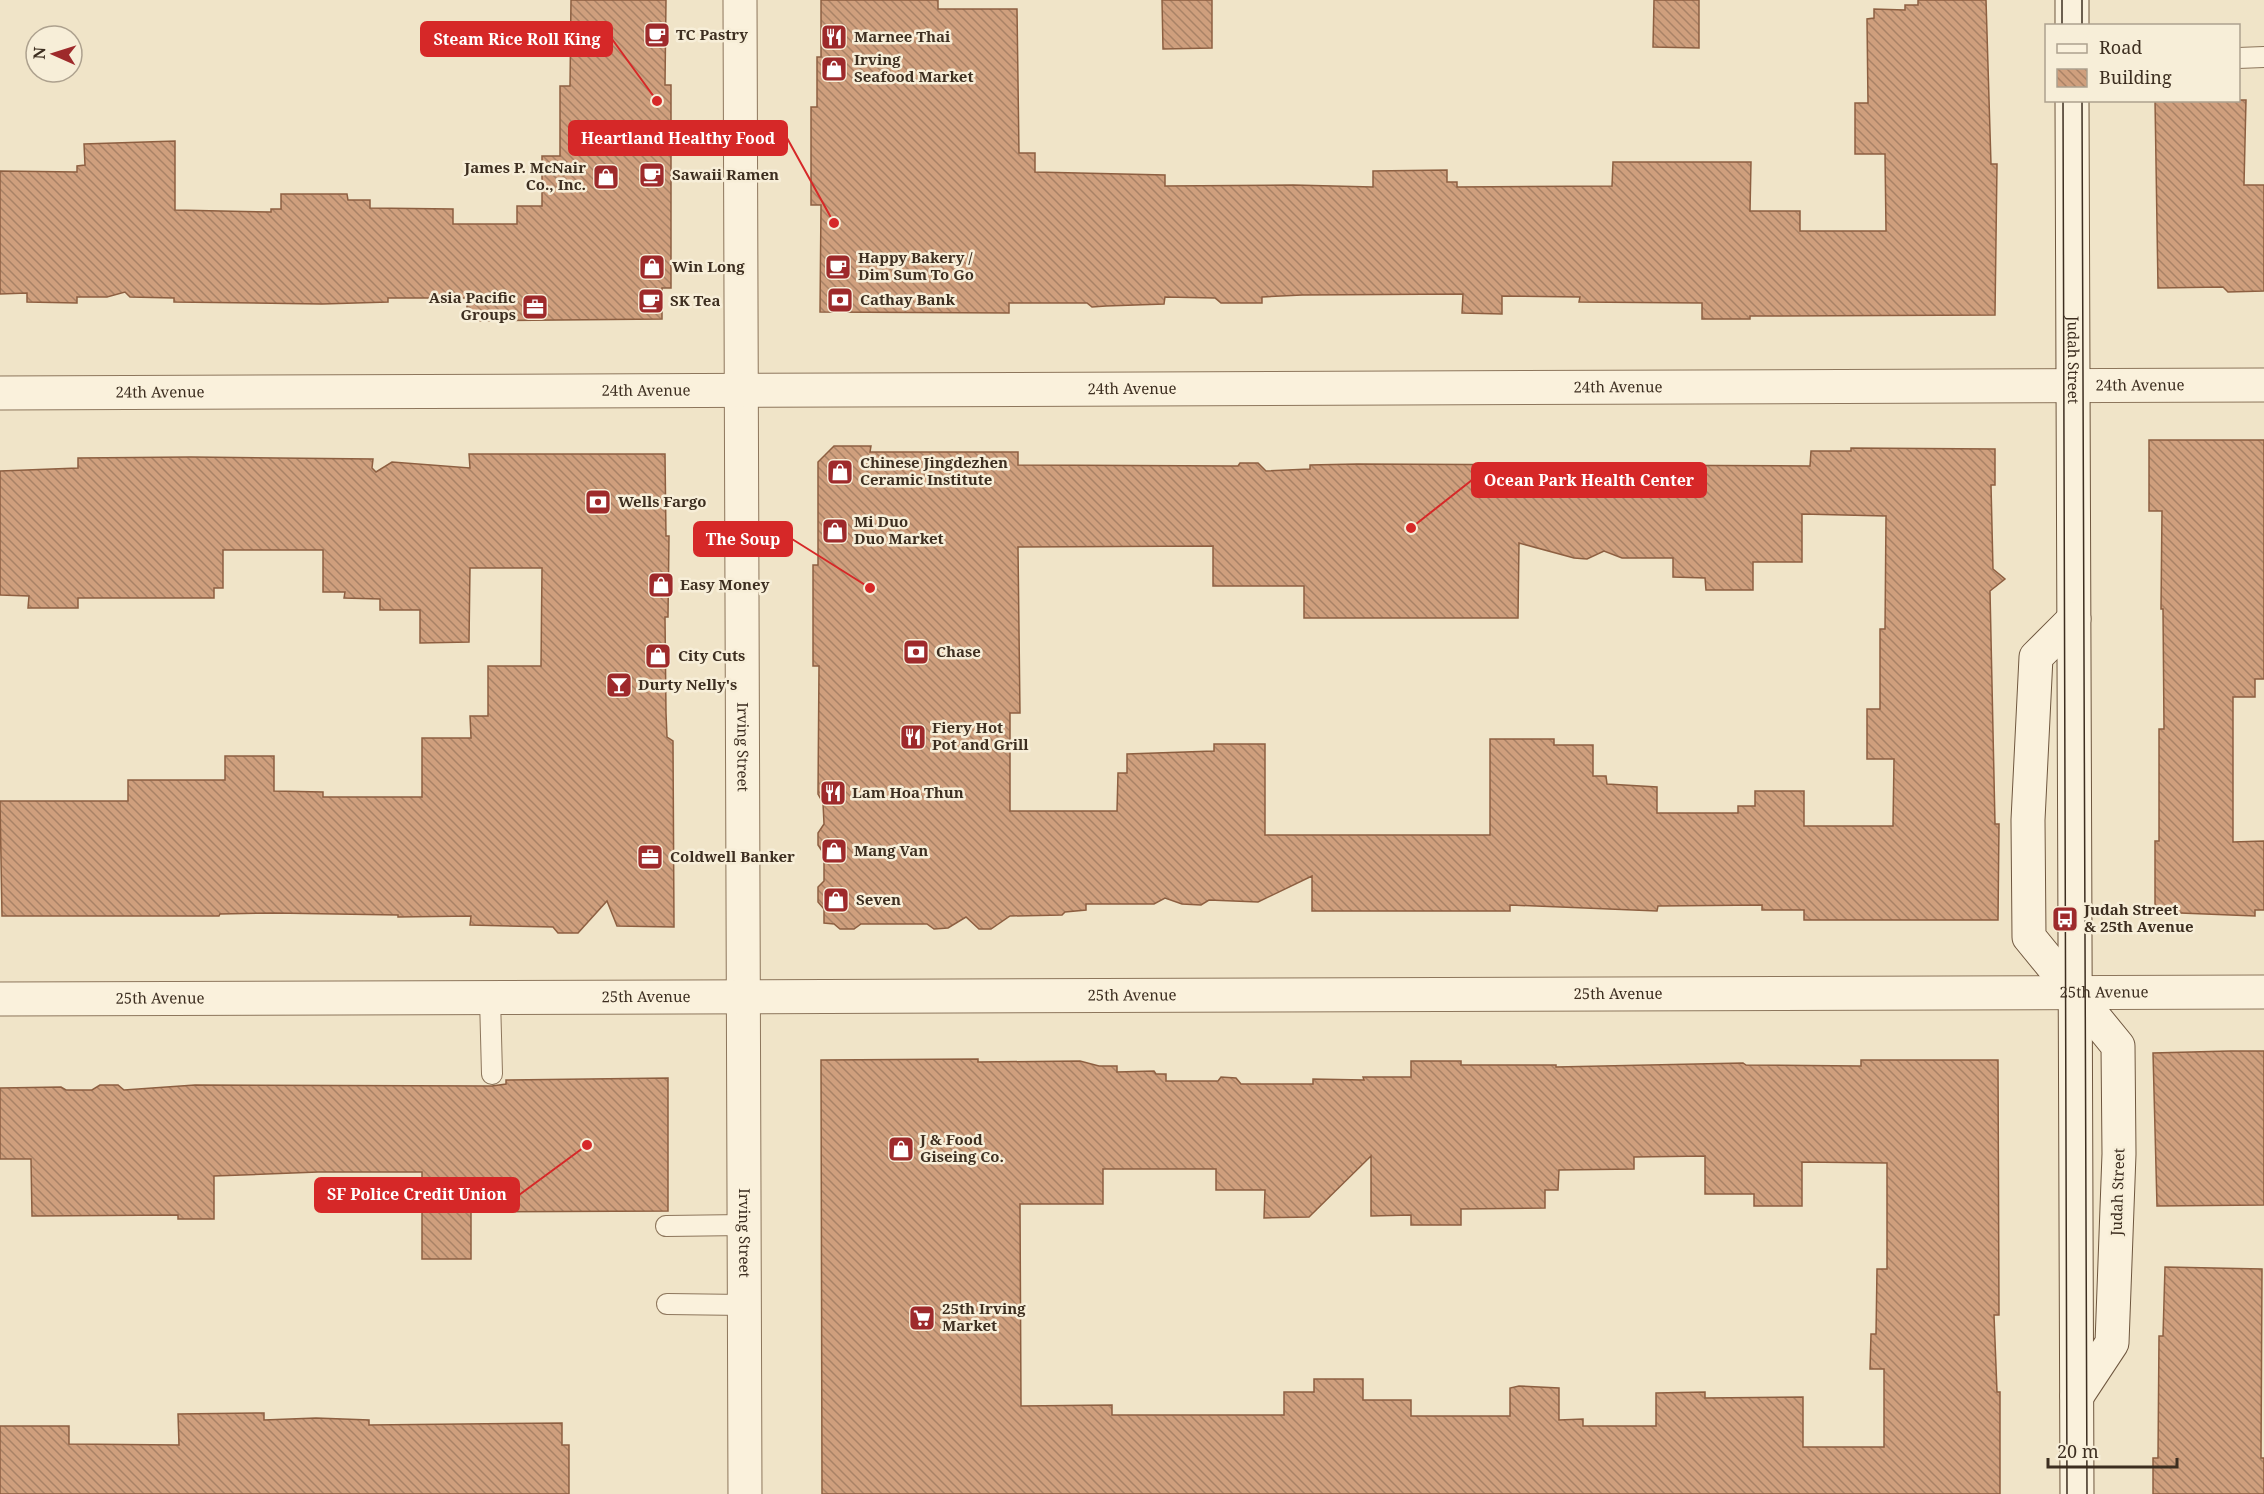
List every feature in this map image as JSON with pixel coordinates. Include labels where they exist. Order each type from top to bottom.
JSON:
[{"type":"street","name":"Irving Street","points":[[740,0],[745,1494]]},
{"type":"street","points":[[2072,0],[2072,24]]},
{"type":"street","name":"Judah Street","points":[[2072,102],[2077,1494]]},
{"type":"street","name":"24th Avenue","points":[[0,393],[2264,385]]},
{"type":"street","name":"Judah Street","points":[[2074,619],[2036,657],[2028,820],[2028,937],[2076,992],[2118,1046],[2119,1143],[2112,1343],[2077,1396]]},
{"type":"street","name":"25th Avenue","points":[[0,999],[2264,992]]},
{"type":"lane","points":[[2240,58],[2264,57]]},
{"type":"lane","points":[[490,998],[492,1074]]},
{"type":"lane","points":[[666,1226],[744,1225]]},
{"type":"lane","points":[[667,1305],[744,1305]]},
{"type":"building","points":[[571,0],[666,0],[665,85],[671,85],[671,288],[662,288],[662,319],[467,321],[467,298],[388,298],[388,302],[322,304],[174,302],[174,298],[130,297],[125,292],[107,297],[77,297],[77,303],[27,302],[27,293],[0,294],[0,171],[77,172],[77,166],[85,165],[84,144],[175,141],[175,210],[271,212],[271,209],[281,209],[281,194],[347,194],[348,200],[370,200],[370,208],[453,209],[453,224],[517,224],[517,206],[542,206],[542,156],[560,156],[560,86],[570,86]]},
{"type":"building","points":[[821,0],[938,0],[938,9],[1017,9],[1019,153],[1035,153],[1035,172],[1165,175],[1165,186],[1373,187],[1373,171],[1447,170],[1447,182],[1457,182],[1457,187],[1612,186],[1613,162],[1751,162],[1750,211],[1800,211],[1800,231],[1886,231],[1885,154],[1855,154],[1855,103],[1868,103],[1867,19],[1874,18],[1874,9],[1905,10],[1905,5],[1918,5],[1918,0],[1986,0],[1991,164],[1997,164],[1995,315],[1750,316],[1750,319],[1702,319],[1702,303],[1579,302],[1580,297],[1502,296],[1502,314],[1462,313],[1463,294],[1302,295],[1262,297],[1262,303],[1221,303],[1215,298],[1165,297],[1164,304],[1092,307],[1087,303],[1009,303],[1009,313],[820,312],[821,205],[811,205],[811,107],[817,107],[817,57],[821,57]]},
{"type":"building","points":[[1162,0],[1212,0],[1212,48],[1163,49]]},
{"type":"building","points":[[1654,0],[1699,0],[1699,48],[1653,47]]},
{"type":"building","points":[[2240,100],[2246,100],[2244,185],[2264,185],[2264,291],[2228,292],[2223,287],[2158,288],[2155,102],[2240,102]]},
{"type":"building","points":[[2149,440],[2264,440],[2264,679],[2255,679],[2255,697],[2233,697],[2233,842],[2264,841],[2264,910],[2255,910],[2255,916],[2155,912],[2155,841],[2159,841],[2159,729],[2164,729],[2163,609],[2161,609],[2162,511],[2149,511]]},
{"type":"building","points":[[834,446],[871,446],[870,452],[1018,452],[1018,465],[1238,466],[1240,463],[1258,463],[1266,471],[1310,469],[1310,465],[1357,464],[1810,466],[1811,451],[1851,451],[1851,448],[1995,449],[1995,485],[1991,485],[1993,569],[2005,579],[1990,591],[1995,824],[1999,824],[1998,920],[1804,920],[1804,910],[1762,910],[1762,905],[1658,906],[1657,911],[1510,905],[1510,911],[1312,911],[1312,876],[1258,902],[1209,900],[1201,905],[1182,904],[1165,898],[1154,904],[1086,904],[1086,910],[1065,912],[1062,915],[1010,916],[991,929],[979,929],[966,917],[948,928],[934,929],[927,924],[861,924],[854,929],[840,929],[834,924],[824,923],[824,909],[818,902],[818,887],[824,881],[824,854],[818,845],[818,833],[824,824],[823,803],[818,794],[819,666],[813,666],[813,565],[818,565],[818,462]],"holes":[[[1802,514],[1886,516],[1885,629],[1880,629],[1880,709],[1867,709],[1867,759],[1894,759],[1893,826],[1804,826],[1804,791],[1755,791],[1755,806],[1738,806],[1738,813],[1657,813],[1657,787],[1607,784],[1606,776],[1593,776],[1593,745],[1554,745],[1554,739],[1490,739],[1490,835],[1265,835],[1265,744],[1214,744],[1214,751],[1127,754],[1127,773],[1118,773],[1117,811],[1010,811],[1010,713],[1020,713],[1018,547],[1213,546],[1213,586],[1304,586],[1304,618],[1518,618],[1519,543],[1574,558],[1587,559],[1604,551],[1622,558],[1673,558],[1673,577],[1705,578],[1706,590],[1753,590],[1753,562],[1802,562]]]},
{"type":"building","points":[[469,454],[665,454],[666,536],[669,536],[668,617],[665,617],[666,713],[667,737],[673,741],[674,927],[617,926],[607,901],[578,933],[558,933],[553,927],[470,925],[471,916],[398,917],[398,915],[274,913],[220,914],[219,916],[2,916],[0,801],[128,801],[128,780],[225,780],[225,756],[274,756],[274,791],[323,792],[323,797],[422,797],[422,738],[471,738],[470,716],[488,716],[488,666],[541,666],[542,568],[470,568],[469,642],[420,643],[420,610],[380,610],[380,599],[344,598],[345,592],[323,592],[323,550],[223,550],[223,588],[214,588],[214,598],[78,598],[78,608],[28,608],[29,596],[0,595],[0,471],[78,468],[78,458],[191,457],[373,459],[372,468],[376,472],[392,462],[470,468]]},
{"type":"building","points":[[2264,1051],[2264,1205],[2157,1206],[2153,1053]]},
{"type":"building","points":[[821,1060],[1080,1061],[1099,1066],[1117,1066],[1117,1072],[1154,1071],[1156,1074],[1166,1074],[1166,1081],[1218,1081],[1221,1077],[1236,1078],[1241,1084],[1313,1084],[1313,1079],[1364,1080],[1363,1077],[1411,1077],[1411,1061],[1461,1061],[1461,1065],[1556,1065],[1556,1067],[1743,1063],[1746,1065],[1861,1066],[1861,1060],[1998,1060],[1999,1315],[1994,1315],[1997,1392],[2000,1392],[2000,1494],[822,1494]],"holes":[[[1371,1156],[1371,1216],[1411,1215],[1411,1225],[1461,1225],[1461,1209],[1545,1208],[1545,1190],[1558,1190],[1559,1170],[1634,1169],[1634,1157],[1705,1156],[1705,1194],[1754,1194],[1754,1206],[1802,1206],[1802,1162],[1887,1163],[1887,1269],[1877,1269],[1876,1334],[1871,1334],[1870,1369],[1884,1369],[1884,1447],[1803,1447],[1803,1397],[1705,1398],[1705,1392],[1656,1393],[1656,1426],[1583,1426],[1583,1419],[1559,1420],[1559,1388],[1519,1386],[1510,1388],[1510,1416],[1411,1416],[1411,1400],[1363,1400],[1363,1379],[1314,1379],[1314,1392],[1284,1392],[1284,1415],[1112,1415],[1112,1405],[1021,1406],[1020,1204],[1103,1204],[1103,1169],[1216,1169],[1216,1190],[1265,1190],[1264,1218],[1309,1217]]]},
{"type":"building","points":[[668,1078],[668,1211],[471,1212],[471,1259],[422,1259],[422,1172],[318,1172],[214,1176],[214,1219],[178,1219],[178,1215],[32,1216],[31,1159],[0,1159],[0,1088],[61,1087],[66,1090],[92,1090],[100,1085],[118,1085],[124,1090],[195,1085],[492,1086],[506,1084],[506,1080]]},
{"type":"building","points":[[2165,1267],[2262,1269],[2261,1458],[2264,1458],[2264,1494],[2153,1494],[2153,1458],[2158,1458],[2159,1336],[2163,1336]]},
{"type":"building","points":[[264,1413],[264,1420],[316,1418],[369,1420],[369,1425],[562,1423],[562,1445],[569,1445],[569,1494],[0,1494],[0,1426],[69,1426],[69,1444],[179,1445],[178,1414]]},
{"type":"tram line","points":[[2062,0],[2062,24]]},
{"type":"tram line","points":[[2082,0],[2082,24]]},
{"type":"tram line","points":[[2063,102],[2067,1494]]},
{"type":"tram line","points":[[2082,102],[2087,1494]]},
{"type":"place","name":"TC Pastry","points":[[657,35]]},
{"type":"place","name":"Marnee Thai","points":[[834,37]]},
{"type":"place","name":"Irving Seafood Market","points":[[834,69]]},
{"type":"place","name":"Steam Rice Roll King","points":[[657,101]]},
{"type":"place","name":"Sawaii Ramen","points":[[652,175]]},
{"type":"place","name":"James P. McNair Co., Inc.","points":[[606,177]]},
{"type":"place","name":"Heartland Healthy Food","points":[[834,223]]},
{"type":"place","name":"Win Long","points":[[652,267]]},
{"type":"place","name":"Happy Bakery / Dim Sum To Go","points":[[838,267]]},
{"type":"place","name":"Cathay Bank","points":[[840,300]]},
{"type":"place","name":"SK Tea","points":[[651,301]]},
{"type":"place","name":"Asia Pacific Groups","points":[[535,307]]},
{"type":"place","name":"Chinese Jingdezhen Ceramic Institute","points":[[840,472]]},
{"type":"place","name":"Wells Fargo","points":[[598,502]]},
{"type":"place","name":"Ocean Park Health Center","points":[[1411,528]]},
{"type":"place","name":"Mi Duo Duo Market","points":[[835,531]]},
{"type":"place","name":"Easy Money","points":[[661,585]]},
{"type":"place","name":"The Soup","points":[[870,588]]},
{"type":"place","name":"Chase","points":[[916,652]]},
{"type":"place","name":"City Cuts","points":[[658,656]]},
{"type":"place","name":"Durty Nelly's","points":[[619,685]]},
{"type":"place","name":"Fiery Hot Pot and Grill","points":[[913,737]]},
{"type":"place","name":"Lam Hoa Thun","points":[[833,793]]},
{"type":"place","name":"Mang Van","points":[[834,851]]},
{"type":"place","name":"Coldwell Banker","points":[[650,857]]},
{"type":"place","name":"Seven","points":[[836,900]]},
{"type":"place","name":"Judah Street & 25th Avenue","points":[[2065,919]]},
{"type":"place","name":"SF Police Credit Union","points":[[587,1145]]},
{"type":"place","name":"J & Food Giseing Co.","points":[[901,1149]]},
{"type":"place","name":"25th Irving Market","points":[[922,1318]]}]
